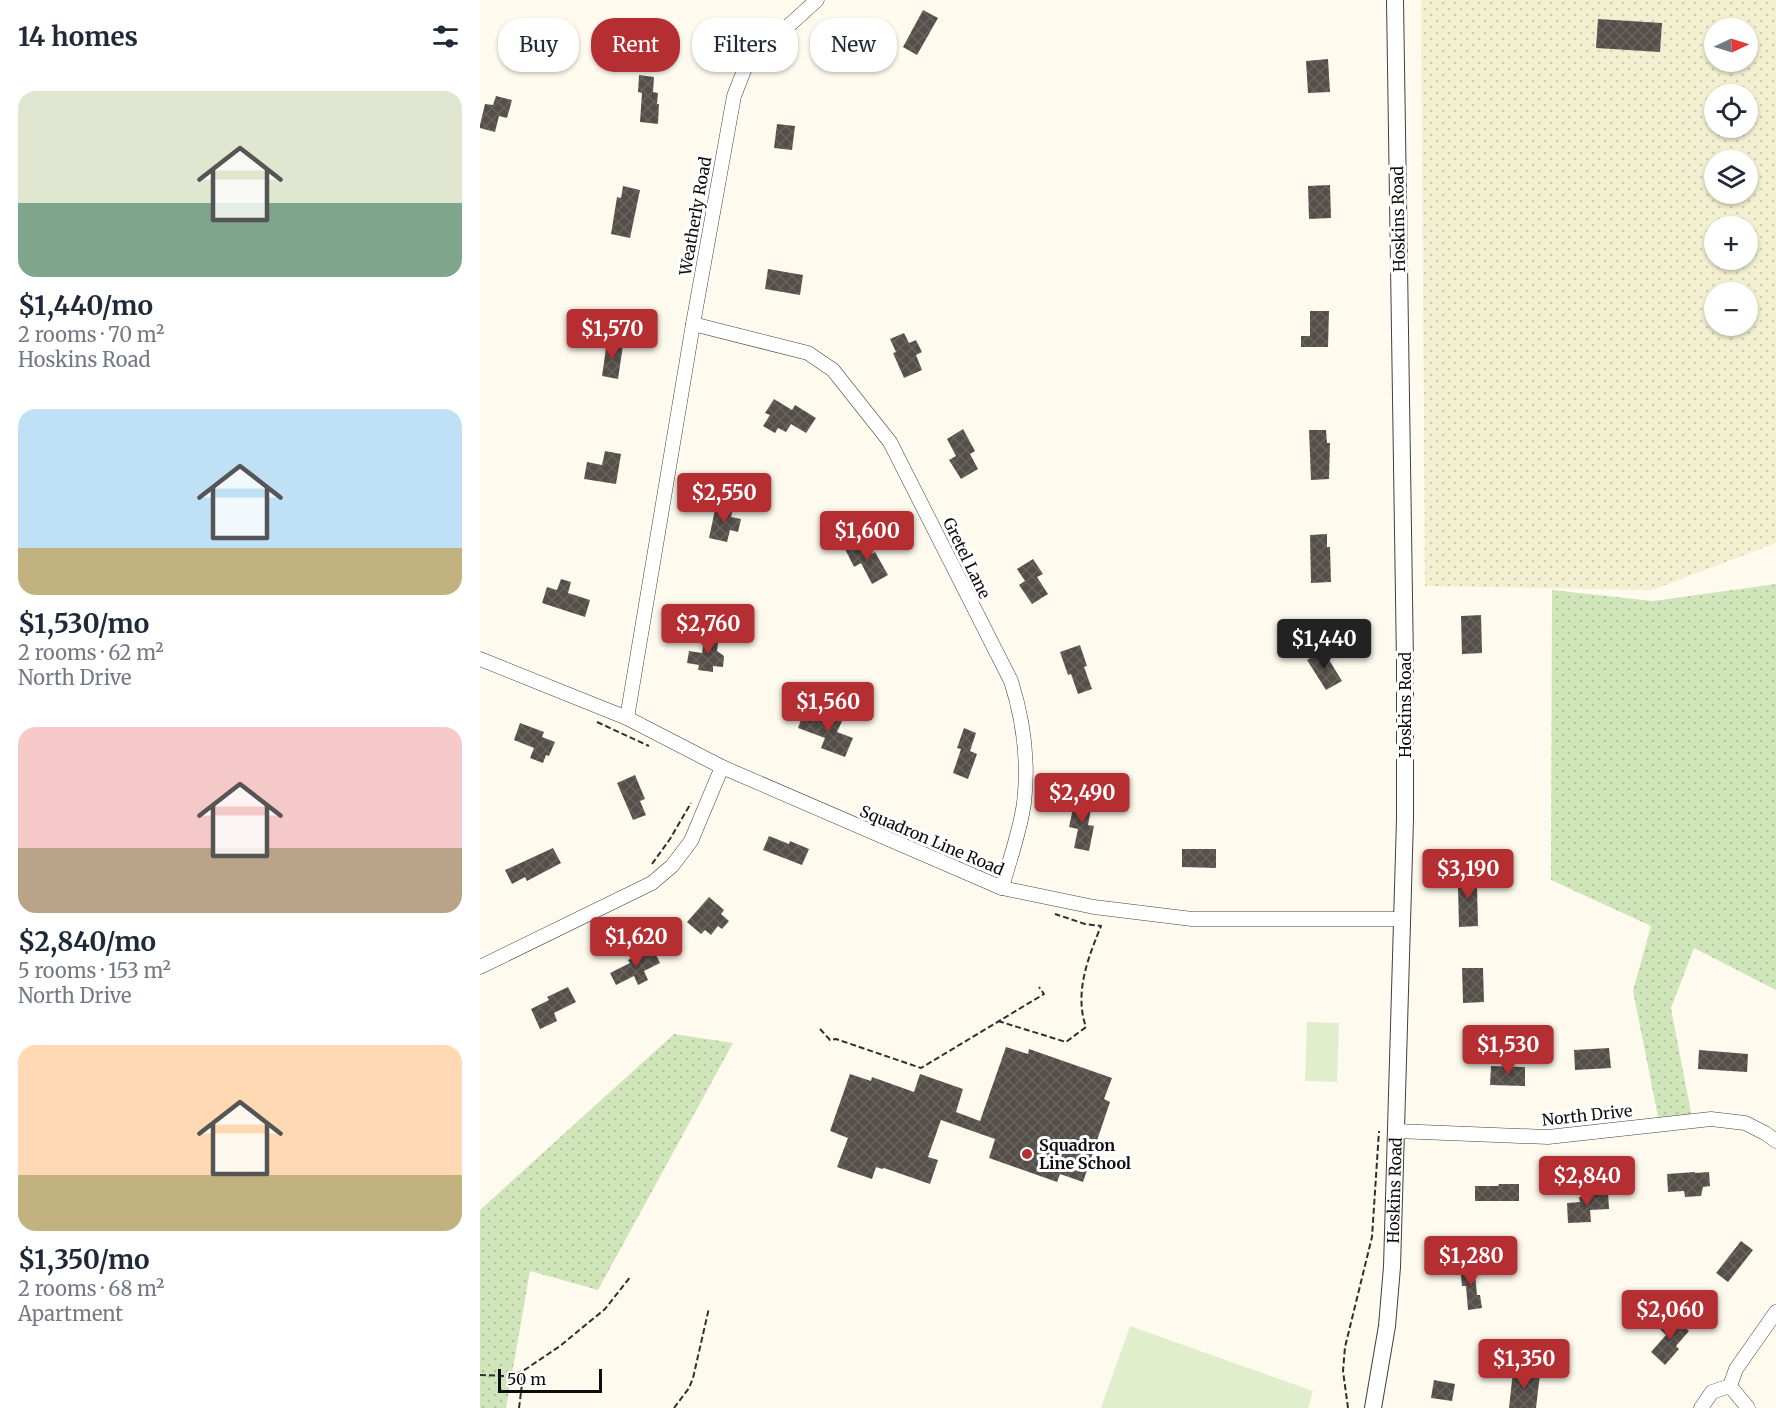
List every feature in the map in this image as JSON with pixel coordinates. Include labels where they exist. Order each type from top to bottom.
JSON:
[{"type":"street","name":"Weatherly Road","points":[[627,718],[734,96],[746,68],[754,57],[817,0]]},
{"type":"street","name":"Hoskins Road","points":[[1373,1408],[1385,1337],[1392,1267],[1388,1131],[1402,919],[1405,663],[1395,0]]},
{"type":"street","name":"Gretel Lane","points":[[693,324],[808,353],[833,370],[890,442],[1011,681],[1020,708],[1025,735],[1026,759],[1024,805],[1002,888]]},
{"type":"street","name":"Squadron Line Road","points":[[480,659],[627,718],[722,767],[1002,888],[1086,906],[1192,919],[1402,919]]},
{"type":"street","points":[[480,967],[652,883],[672,866],[691,841],[722,767]]},
{"type":"street","name":"North Drive","points":[[1388,1131],[1548,1137],[1711,1119],[1745,1122],[1776,1141]]},
{"type":"street","points":[[1730,1386],[1736,1369],[1776,1312]]},
{"type":"street","points":[[1701,1408],[1713,1392],[1730,1386]]},
{"type":"street","points":[[1730,1386],[1748,1408]]},
{"type":"path","points":[[597,722],[651,747]]},
{"type":"path","points":[[649,867],[670,839],[694,797]]},
{"type":"path","points":[[998,1021],[1066,1042],[1086,1027],[1082,1014],[1082,986],[1101,926],[1085,924],[1053,914]]},
{"type":"path","points":[[820,1029],[830,1040],[836,1039],[921,1068],[1044,994],[1039,987]]},
{"type":"path","points":[[1348,1408],[1343,1371],[1345,1347],[1372,1237],[1388,1131]]},
{"type":"path","points":[[480,1375],[505,1376],[520,1372],[560,1346],[605,1309],[631,1276]]},
{"type":"path","points":[[674,1408],[689,1388],[693,1378],[709,1308]]},
{"type":"path","points":[[519,1408],[522,1384],[520,1372]]},
{"type":"shaded area","points":[[1421,0],[1776,0],[1776,543],[1652,590],[1425,586]]},
{"type":"green space","points":[[1776,584],[1776,990],[1694,948],[1671,1008],[1692,1118],[1659,1122],[1633,991],[1651,926],[1551,880],[1552,590],[1653,601]]},
{"type":"green space","points":[[1307,1022],[1339,1023],[1337,1082],[1305,1081]]},
{"type":"green space","points":[[674,1034],[733,1043],[598,1290],[530,1271],[506,1408],[480,1408],[480,1210]]},
{"type":"green space","points":[[1130,1326],[1313,1391],[1308,1408],[1101,1408]]},
{"type":"building","points":[[923,10],[938,18],[917,55],[903,47]]},
{"type":"building","points":[[1598,19],[1662,23],[1660,52],[1596,48]]},
{"type":"building","points":[[1328,59],[1330,92],[1308,93],[1306,61]]},
{"type":"building","points":[[639,75],[654,77],[653,92],[658,93],[657,104],[659,104],[658,124],[640,122],[642,93],[638,92]]},
{"type":"building","points":[[496,96],[512,100],[507,118],[499,116],[495,132],[480,128],[480,125],[485,104],[493,105]]},
{"type":"building","points":[[777,124],[795,126],[792,150],[774,148]]},
{"type":"building","points":[[1330,185],[1331,218],[1309,219],[1308,186]]},
{"type":"building","points":[[623,186],[640,190],[630,238],[611,234],[617,197],[621,198]]},
{"type":"building","points":[[768,269],[803,275],[800,295],[765,289]]},
{"type":"building","points":[[1310,311],[1329,311],[1328,347],[1301,347],[1301,336],[1310,336]]},
{"type":"building","points":[[904,333],[909,343],[916,340],[922,352],[916,355],[922,370],[904,378],[893,353],[896,352],[890,339]]},
{"type":"building","points":[[607,342],[623,345],[618,379],[602,376]]},
{"type":"building","points":[[774,399],[792,410],[795,405],[816,418],[806,433],[791,424],[786,432],[778,428],[775,433],[763,426],[770,415],[765,413]]},
{"type":"building","points":[[963,429],[975,451],[970,454],[978,469],[961,479],[949,460],[956,456],[947,439]]},
{"type":"building","points":[[1309,430],[1326,430],[1327,443],[1330,443],[1329,479],[1311,480]]},
{"type":"building","points":[[605,451],[621,454],[616,484],[584,479],[587,462],[602,465]]},
{"type":"building","points":[[716,505],[733,508],[731,517],[741,519],[738,532],[730,530],[727,542],[709,538]]},
{"type":"building","points":[[1327,534],[1327,547],[1330,547],[1331,582],[1311,583],[1310,535]]},
{"type":"building","points":[[860,541],[868,556],[875,552],[888,575],[872,584],[861,563],[854,567],[845,549]]},
{"type":"building","points":[[1033,559],[1043,574],[1037,577],[1048,594],[1032,604],[1019,585],[1025,581],[1017,569]]},
{"type":"building","points":[[561,579],[571,582],[568,593],[590,600],[585,617],[542,603],[547,587],[557,590]]},
{"type":"building","points":[[1481,615],[1482,653],[1462,654],[1461,616]]},
{"type":"building","points":[[705,634],[719,636],[717,651],[724,656],[723,667],[713,666],[713,672],[698,670],[699,665],[687,663],[689,651],[702,653]]},
{"type":"building","points":[[1080,645],[1087,666],[1084,667],[1092,689],[1078,694],[1060,652]]},
{"type":"building","points":[[1323,650],[1342,681],[1326,690],[1307,660]]},
{"type":"building","points":[[828,713],[843,719],[837,732],[853,738],[845,757],[821,748],[825,738],[798,728],[803,714],[825,722]]},
{"type":"building","points":[[520,723],[544,732],[542,737],[555,742],[543,763],[530,758],[534,748],[514,740]]},
{"type":"building","points":[[964,728],[976,733],[970,751],[977,754],[968,779],[953,773],[961,749],[957,748]]},
{"type":"building","points":[[635,775],[645,799],[640,801],[646,815],[633,820],[617,783]]},
{"type":"building","points":[[1075,799],[1092,803],[1088,825],[1094,826],[1089,851],[1074,848],[1078,829],[1069,827]]},
{"type":"building","points":[[769,836],[809,849],[802,865],[763,850]]},
{"type":"building","points":[[553,848],[561,863],[527,881],[525,877],[512,884],[505,870]]},
{"type":"building","points":[[1182,849],[1216,849],[1216,868],[1182,867]]},
{"type":"building","points":[[1460,870],[1475,870],[1478,926],[1459,927]]},
{"type":"building","points":[[709,897],[724,910],[721,914],[729,921],[722,929],[718,926],[711,935],[705,930],[701,934],[687,922]]},
{"type":"building","points":[[653,948],[660,963],[644,971],[648,980],[638,985],[634,976],[616,985],[610,973],[630,963],[628,960]]},
{"type":"building","points":[[1462,968],[1483,968],[1484,1002],[1463,1003]]},
{"type":"building","points":[[568,987],[576,1002],[554,1013],[557,1021],[540,1029],[531,1009],[549,1000],[547,997]]},
{"type":"building","points":[[1006,1047],[1028,1054],[1029,1049],[1112,1078],[1104,1099],[1110,1102],[1083,1182],[1060,1174],[1057,1182],[989,1158],[995,1139],[941,1120],[928,1157],[938,1160],[930,1184],[884,1168],[876,1167],[872,1179],[837,1167],[848,1138],[830,1131],[850,1074],[871,1081],[872,1077],[914,1092],[920,1074],[963,1089],[956,1112],[980,1121]]},
{"type":"building","points":[[1609,1048],[1611,1068],[1575,1070],[1574,1050]]},
{"type":"building","points":[[1699,1050],[1748,1054],[1747,1072],[1698,1069]]},
{"type":"building","points":[[1491,1066],[1525,1067],[1525,1086],[1490,1085]]},
{"type":"building","points":[[1709,1172],[1710,1186],[1703,1187],[1701,1196],[1685,1197],[1684,1191],[1668,1192],[1667,1174]]},
{"type":"building","points":[[1499,1184],[1519,1184],[1519,1201],[1475,1201],[1475,1186],[1498,1186]]},
{"type":"building","points":[[1608,1192],[1609,1209],[1590,1210],[1591,1222],[1568,1223],[1567,1203],[1580,1202],[1579,1197],[1585,1197],[1587,1193]]},
{"type":"building","points":[[1741,1241],[1753,1250],[1728,1282],[1716,1273]]},
{"type":"building","points":[[1474,1265],[1477,1295],[1480,1295],[1482,1308],[1468,1310],[1466,1286],[1462,1286],[1460,1266]]},
{"type":"building","points":[[1668,1319],[1674,1324],[1677,1321],[1689,1331],[1676,1346],[1679,1349],[1665,1365],[1651,1352],[1666,1335],[1660,1329]]},
{"type":"building","points":[[1513,1371],[1540,1374],[1536,1408],[1509,1408]]},
{"type":"building","points":[[1434,1380],[1455,1384],[1452,1401],[1431,1398]]},
{"type":"place","name":"Squadron Line School","points":[[1027,1154]]}]
